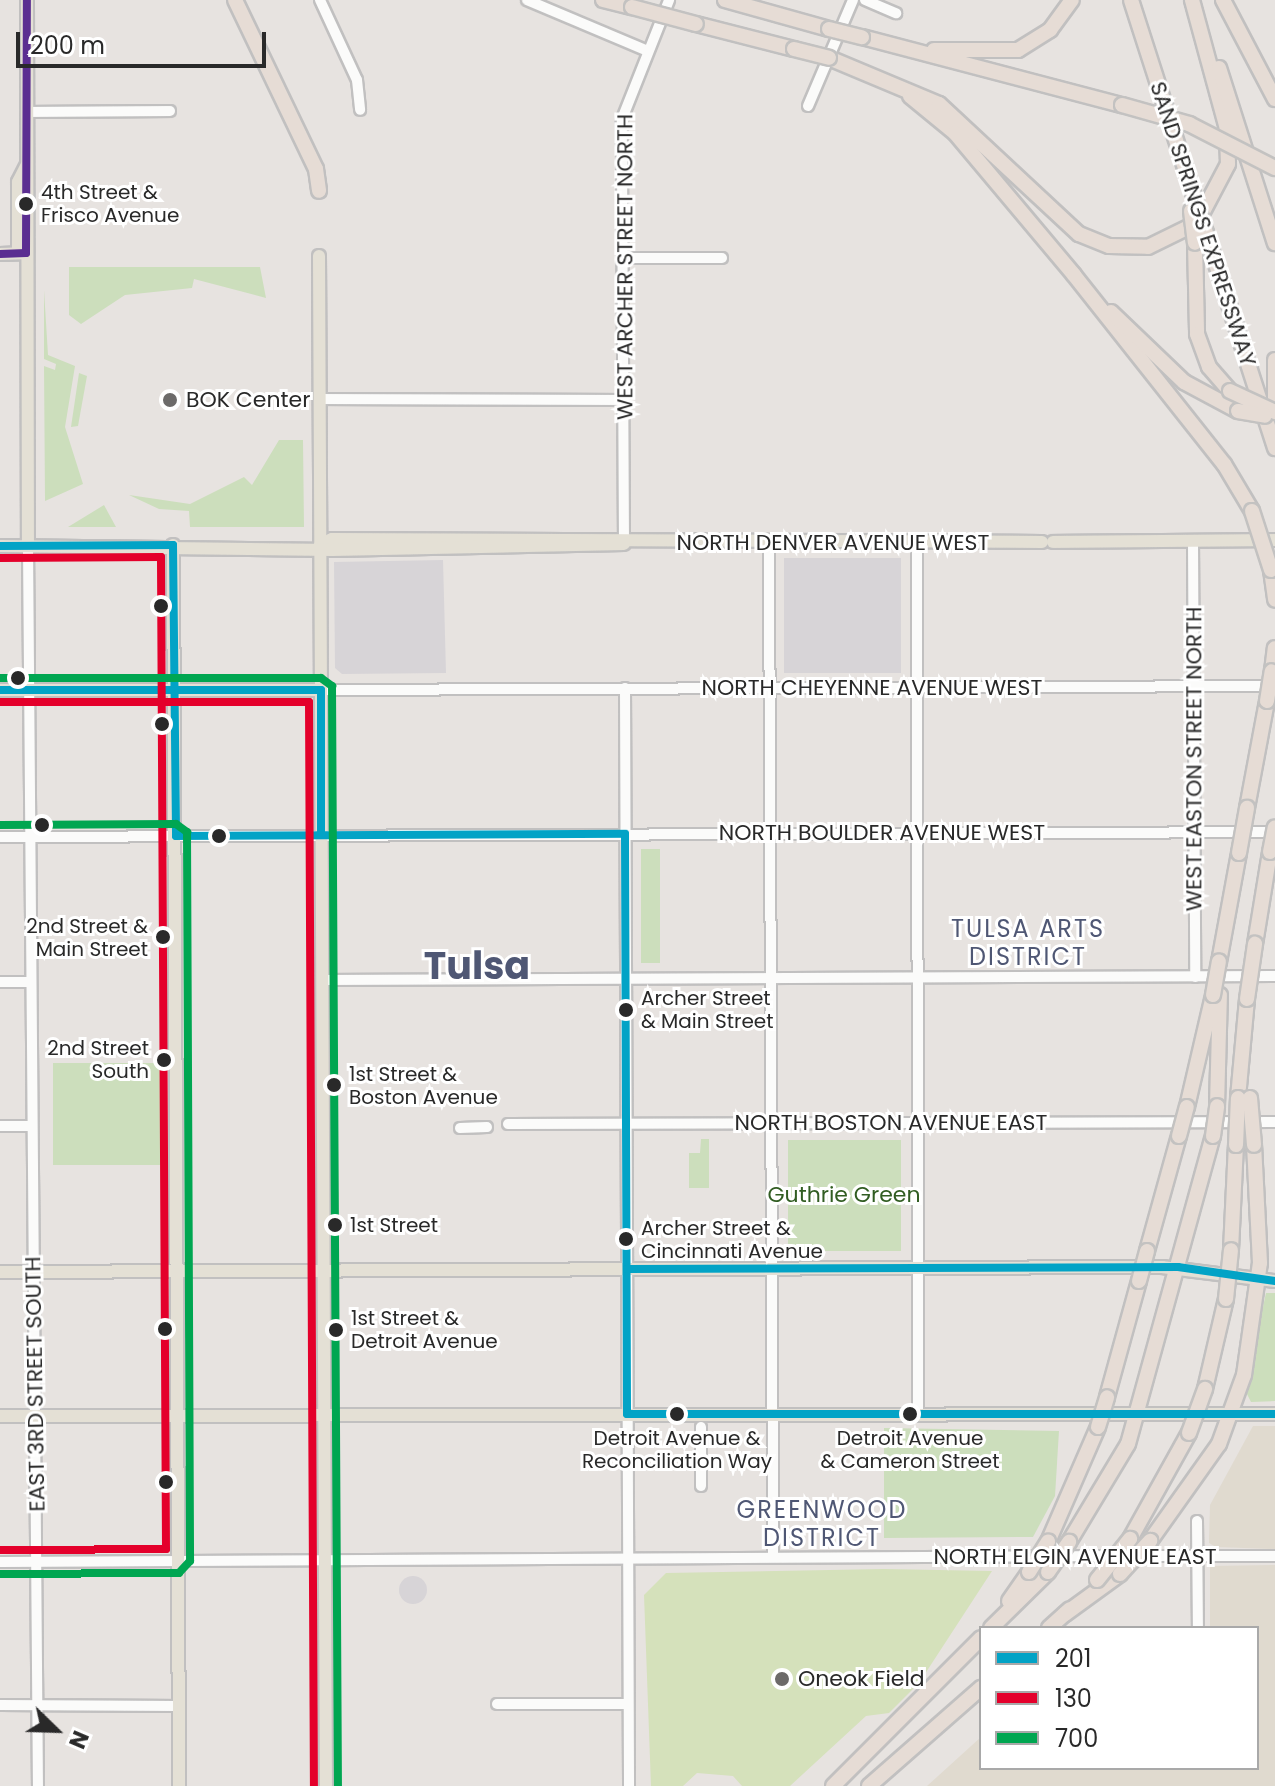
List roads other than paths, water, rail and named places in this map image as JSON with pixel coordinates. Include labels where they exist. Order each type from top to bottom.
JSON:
[{"type":"highway","points":[[235,0],[316,169],[319,191]]},
{"type":"highway","points":[[725,0],[1122,105],[1212,134],[1275,168]]},
{"type":"highway","points":[[898,47],[1011,52],[1042,37],[1072,0]]},
{"type":"highway","name":"SAND SPRINGS EXPRESSWAY","points":[[1131,0],[1188,179],[1200,238],[1275,448]]},
{"type":"highway","points":[[610,1],[863,68],[939,104],[1079,234],[1122,248],[1162,243],[1197,223],[1217,196],[1228,164],[1227,129],[1194,0]]},
{"type":"highway","points":[[1194,0],[1275,243]]},
{"type":"highway","points":[[1223,0],[1275,99]]},
{"type":"highway","points":[[863,68],[955,133],[1074,275],[1224,464],[1252,511],[1271,570],[1275,600]]},
{"type":"highway","points":[[1212,134],[1275,178]]},
{"type":"highway","points":[[1200,238],[1197,334],[1209,367],[1230,391],[1275,415]]},
{"type":"highway","points":[[1074,275],[1184,382],[1238,411],[1275,415]]},
{"type":"highway","points":[[1275,360],[1275,400]]},
{"type":"highway","points":[[991,1626],[1048,1572],[1069,1542],[1121,1460],[1138,1409],[1213,1136],[1217,1106],[1216,995],[1219,962],[1274,672],[1275,648]]},
{"type":"highway","points":[[1065,1614],[1130,1539],[1189,1433],[1205,1389],[1226,1299],[1236,1145],[1244,1098],[1244,1020],[1275,829]]},
{"type":"highway","points":[[990,1626],[1048,1542],[1098,1427],[1216,995]]},
{"type":"highway","points":[[1051,1626],[1120,1574],[1150,1541],[1196,1482],[1233,1414],[1259,1280],[1254,1145],[1244,1098]]},
{"type":"highway","points":[[833,1786],[979,1638]]},
{"type":"highway","points":[[869,1786],[979,1690]]},
{"type":"main road","points":[[27,0],[27,163],[22,253],[28,546]]},
{"type":"main road","points":[[0,254],[22,253]]},
{"type":"main road","points":[[319,256],[321,1415],[326,1786]]},
{"type":"main road","name":"NORTH DENVER AVENUE WEST","points":[[0,546],[1275,540]]},
{"type":"main road","points":[[173,545],[179,1786]]},
{"type":"main road","points":[[0,690],[321,690]]},
{"type":"main road","points":[[0,1272],[1178,1267],[1275,1281]]},
{"type":"main road","points":[[0,1416],[918,1413],[1138,1409],[1275,1414]]},
{"type":"street","points":[[320,0],[357,80],[360,110]]},
{"type":"street","points":[[527,0],[648,51]]},
{"type":"street","name":"WEST ARCHER STREET NORTH","points":[[624,544],[623,110],[669,0]]},
{"type":"street","points":[[808,106],[853,0]]},
{"type":"street","points":[[865,0],[896,13]]},
{"type":"street","points":[[27,112],[170,111]]},
{"type":"street","points":[[622,258],[722,258]]},
{"type":"street","points":[[320,399],[623,400]]},
{"type":"street","name":"WEST EASTON STREET NORTH","points":[[1193,541],[1195,977]]},
{"type":"street","points":[[769,542],[772,687],[773,1557]]},
{"type":"street","points":[[917,542],[914,977],[918,1413]]},
{"type":"street","name":"EAST 3RD STREET SOUTH","points":[[28,546],[38,1786]]},
{"type":"street","name":"NORTH CHEYENNE AVENUE WEST","points":[[321,690],[1194,686],[1274,672]]},
{"type":"street","points":[[625,688],[629,1786]]},
{"type":"street","name":"NORTH BOULDER AVENUE WEST","points":[[0,837],[1194,832],[1275,829]]},
{"type":"street","points":[[322,980],[1275,976]]},
{"type":"street","points":[[0,982],[31,982]]},
{"type":"street","name":"NORTH BOSTON AVENUE EAST","points":[[508,1124],[1275,1122]]},
{"type":"street","points":[[0,1126],[32,1126]]},
{"type":"street","points":[[460,1128],[487,1127]]},
{"type":"street","points":[[701,1427],[701,1486]]},
{"type":"street","points":[[1197,1521],[1198,1626]]},
{"type":"street","name":"NORTH ELGIN AVENUE EAST","points":[[0,1562],[1275,1556]]},
{"type":"street","points":[[497,1704],[628,1704]]},
{"type":"street","points":[[0,1705],[179,1706]]},
{"type":"place","name":"4th Street & Frisco Avenue","points":[[26,204]]},
{"type":"place","name":"BOK Center","points":[[170,400]]},
{"type":"place","name":"2nd Street & Main Street","points":[[163,937]]},
{"type":"place","name":"Archer Street & Main Street","points":[[626,1010]]},
{"type":"place","name":"2nd Street South","points":[[164,1060]]},
{"type":"place","name":"1st Street & Boston Avenue","points":[[334,1085]]},
{"type":"place","name":"1st Street","points":[[335,1225]]},
{"type":"place","name":"Archer Street & Cincinnati Avenue","points":[[626,1239]]},
{"type":"place","name":"1st Street & Detroit Avenue","points":[[336,1330]]},
{"type":"place","name":"Detroit Avenue & Reconciliation Way","points":[[677,1414]]},
{"type":"place","name":"Detroit Avenue & Cameron Street","points":[[910,1414]]},
{"type":"place","name":"Oneok Field","points":[[782,1679]]},
{"type":"district","name":"TULSA ARTS DISTRICT","points":[[1028,943]]},
{"type":"district","name":"Tulsa","points":[[477,966]]},
{"type":"district","name":"GREENWOOD DISTRICT","points":[[822,1524]]},
{"type":"park label","name":"Guthrie Green","points":[[844,1195]]}]
